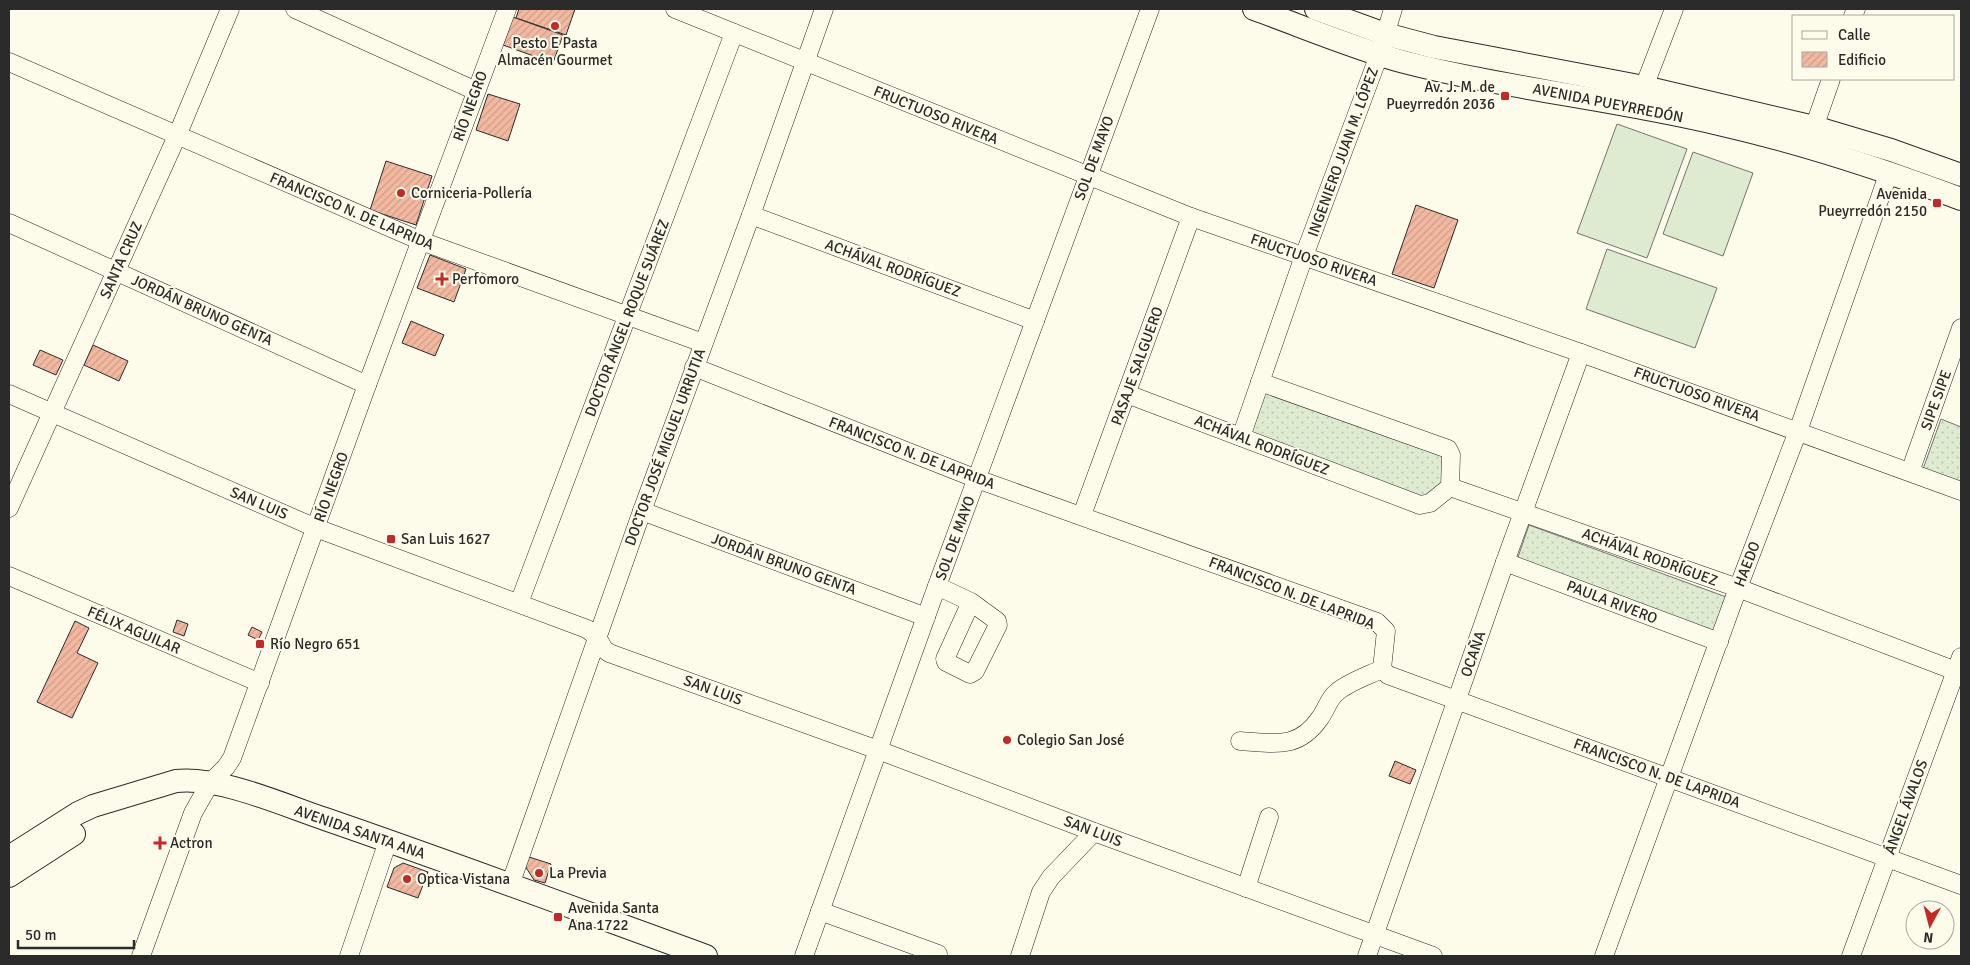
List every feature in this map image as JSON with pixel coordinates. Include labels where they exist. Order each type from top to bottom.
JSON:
[{"type":"main road","name":"AVENIDA PUEYRREDÓN","points":[[1254,9],[1382,44],[1507,84],[1718,123],[1891,150],[1961,175]]},
{"type":"main road","name":"AVENIDA PUEYRREDÓN","points":[[1316,9],[1382,44],[1434,47],[1644,87],[1811,137],[1889,172],[1961,199]]},
{"type":"main road","name":"AVENIDA SANTA ANA","points":[[9,857],[78,813],[110,800],[176,781],[189,780],[231,787],[388,841],[706,956]]},
{"type":"main road","points":[[9,876],[98,819],[110,814],[182,796],[210,784]]},
{"type":"street","name":"SANTA CRUZ","points":[[9,508],[50,413],[177,136],[230,9]]},
{"type":"street","points":[[294,9],[476,91]]},
{"type":"street","name":"RÍO NEGRO","points":[[141,956],[193,813],[210,784],[232,758],[367,385],[507,9]]},
{"type":"street","name":"FRUCTUOSO RIVERA","points":[[675,9],[1192,217],[1582,353],[1961,491]]},
{"type":"street","name":"DOCTOR JOSÉ MIGUEL URRUTIA","points":[[510,885],[642,511],[751,215],[824,9]]},
{"type":"street","name":"SOL DE MAYO","points":[[804,956],[937,586],[1150,9]]},
{"type":"street","name":"INGENIERO JUAN M. LÓPEZ","points":[[1241,437],[1393,9]]},
{"type":"street","points":[[1644,87],[1674,9]]},
{"type":"street","name":"DOCTOR ÁNGEL ROQUE SUÁREZ","points":[[520,603],[734,33]]},
{"type":"street","name":"FRANCISCO N. DE LAPRIDA","points":[[9,62],[421,241],[703,344]]},
{"type":"street","points":[[1811,137],[1831,80]]},
{"type":"street","name":"HAEDO","points":[[1604,956],[1718,642],[1798,431],[1889,172]]},
{"type":"street","name":"ACHÁVAL RODRÍGUEZ","points":[[751,215],[1035,321]]},
{"type":"street","name":"PASAJE SALGUERO","points":[[1082,515],[1192,217]]},
{"type":"street","name":"JORDÁN BRUNO GENTA","points":[[9,223],[367,385]]},
{"type":"street","name":"SIPE SIPE","points":[[1910,472],[1961,328]]},
{"type":"street","name":"OCAÑA","points":[[1367,956],[1505,562],[1582,353]]},
{"type":"street","name":"FRANCISCO N. DE LAPRIDA","points":[[694,367],[977,479],[1082,515],[1376,622],[1386,632],[1382,669],[1388,675],[1961,885]]},
{"type":"street","points":[[1260,382],[1448,449],[1451,455],[1450,487]]},
{"type":"street","name":"SAN LUIS","points":[[9,394],[316,528],[586,629],[597,637],[604,649],[609,653],[878,750],[1374,936],[1433,956]]},
{"type":"street","name":"ACHÁVAL RODRÍGUEZ","points":[[1127,394],[1420,505],[1430,503],[1450,487],[1960,667]]},
{"type":"street","name":"JORDÁN BRUNO GENTA","points":[[642,511],[926,617]]},
{"type":"street","name":"PAULA RIVERO","points":[[1505,562],[1718,642]]},
{"type":"street","name":"FÉLIX AGUILAR","points":[[9,576],[260,683]]},
{"type":"street","points":[[937,586],[971,602]]},
{"type":"street","name":"ÁNGEL ÁVALOS","points":[[1851,956],[1960,667]]},
{"type":"street","points":[[1240,741],[1280,743],[1298,740],[1309,732],[1321,717],[1335,693],[1382,669]]},
{"type":"street","points":[[1246,888],[1269,817]]},
{"type":"street","points":[[1020,956],[1041,892],[1051,877],[1094,832]]},
{"type":"street","points":[[349,956],[388,841]]},
{"type":"street","points":[[820,911],[938,954]]},
{"type":"green space","points":[[1617,124],[1687,149],[1647,258],[1577,233]]},
{"type":"green space","points":[[1693,152],[1753,173],[1723,256],[1663,234]]},
{"type":"green space","points":[[1607,249],[1717,288],[1695,348],[1586,309]]},
{"type":"green space","points":[[1262,387],[1444,451],[1445,485],[1419,499],[1245,434]]},
{"type":"green space","points":[[1941,419],[1961,427],[1961,482],[1923,469]]},
{"type":"green space","points":[[1529,525],[1729,598],[1716,635],[1517,560]]},
{"type":"building","name":"Pesto E Pasta Almacén Gourmet","points":[[519,9],[575,9],[566,35],[516,18]]},
{"type":"building","points":[[513,17],[563,35],[553,63],[503,45]]},
{"type":"building","points":[[488,94],[520,104],[508,141],[476,130]]},
{"type":"building","name":"Corniceria-Pollería","points":[[386,161],[432,176],[416,225],[370,210]]},
{"type":"building","points":[[1416,205],[1458,220],[1434,288],[1392,274]]},
{"type":"building","name":"Perfomoro","points":[[430,255],[466,269],[454,302],[417,288]]},
{"type":"building","points":[[411,321],[444,335],[435,356],[402,343]]},
{"type":"building","points":[[93,345],[128,361],[119,381],[84,365]]},
{"type":"building","points":[[40,350],[63,360],[56,375],[33,365]]},
{"type":"building","points":[[177,620],[188,624],[184,636],[173,632]]},
{"type":"building","points":[[75,621],[89,628],[77,653],[98,663],[72,718],[37,702]]},
{"type":"building","points":[[252,627],[262,632],[258,640],[248,635]]},
{"type":"building","points":[[1395,761],[1416,770],[1410,784],[1389,776]]},
{"type":"building","name":"La Previa","points":[[529,857],[551,864],[545,883],[534,880],[525,866]]},
{"type":"building","name":"Optica Vistana","points":[[403,863],[428,872],[418,898],[387,887],[394,868]]},
{"type":"place","name":"Pesto E Pasta Almacén Gourmet","points":[[555,26]]},
{"type":"place","name":"Av. J. M. de Pueyrredón 2036","points":[[1505,96]]},
{"type":"place","name":"Corniceria-Pollería","points":[[401,193]]},
{"type":"place","name":"Avenida Pueyrredón 2150","points":[[1937,203]]},
{"type":"place","name":"Perfomoro","points":[[442,279]]},
{"type":"place","name":"San Luis 1627","points":[[391,539]]},
{"type":"place","name":"Río Negro 651","points":[[260,644]]},
{"type":"place","name":"Colegio San José","points":[[1007,740]]},
{"type":"place","name":"Actron","points":[[160,843]]},
{"type":"place","name":"La Previa","points":[[539,873]]},
{"type":"place","name":"Optica Vistana","points":[[407,879]]},
{"type":"place","name":"Avenida Santa Ana 1722","points":[[558,917]]}]
